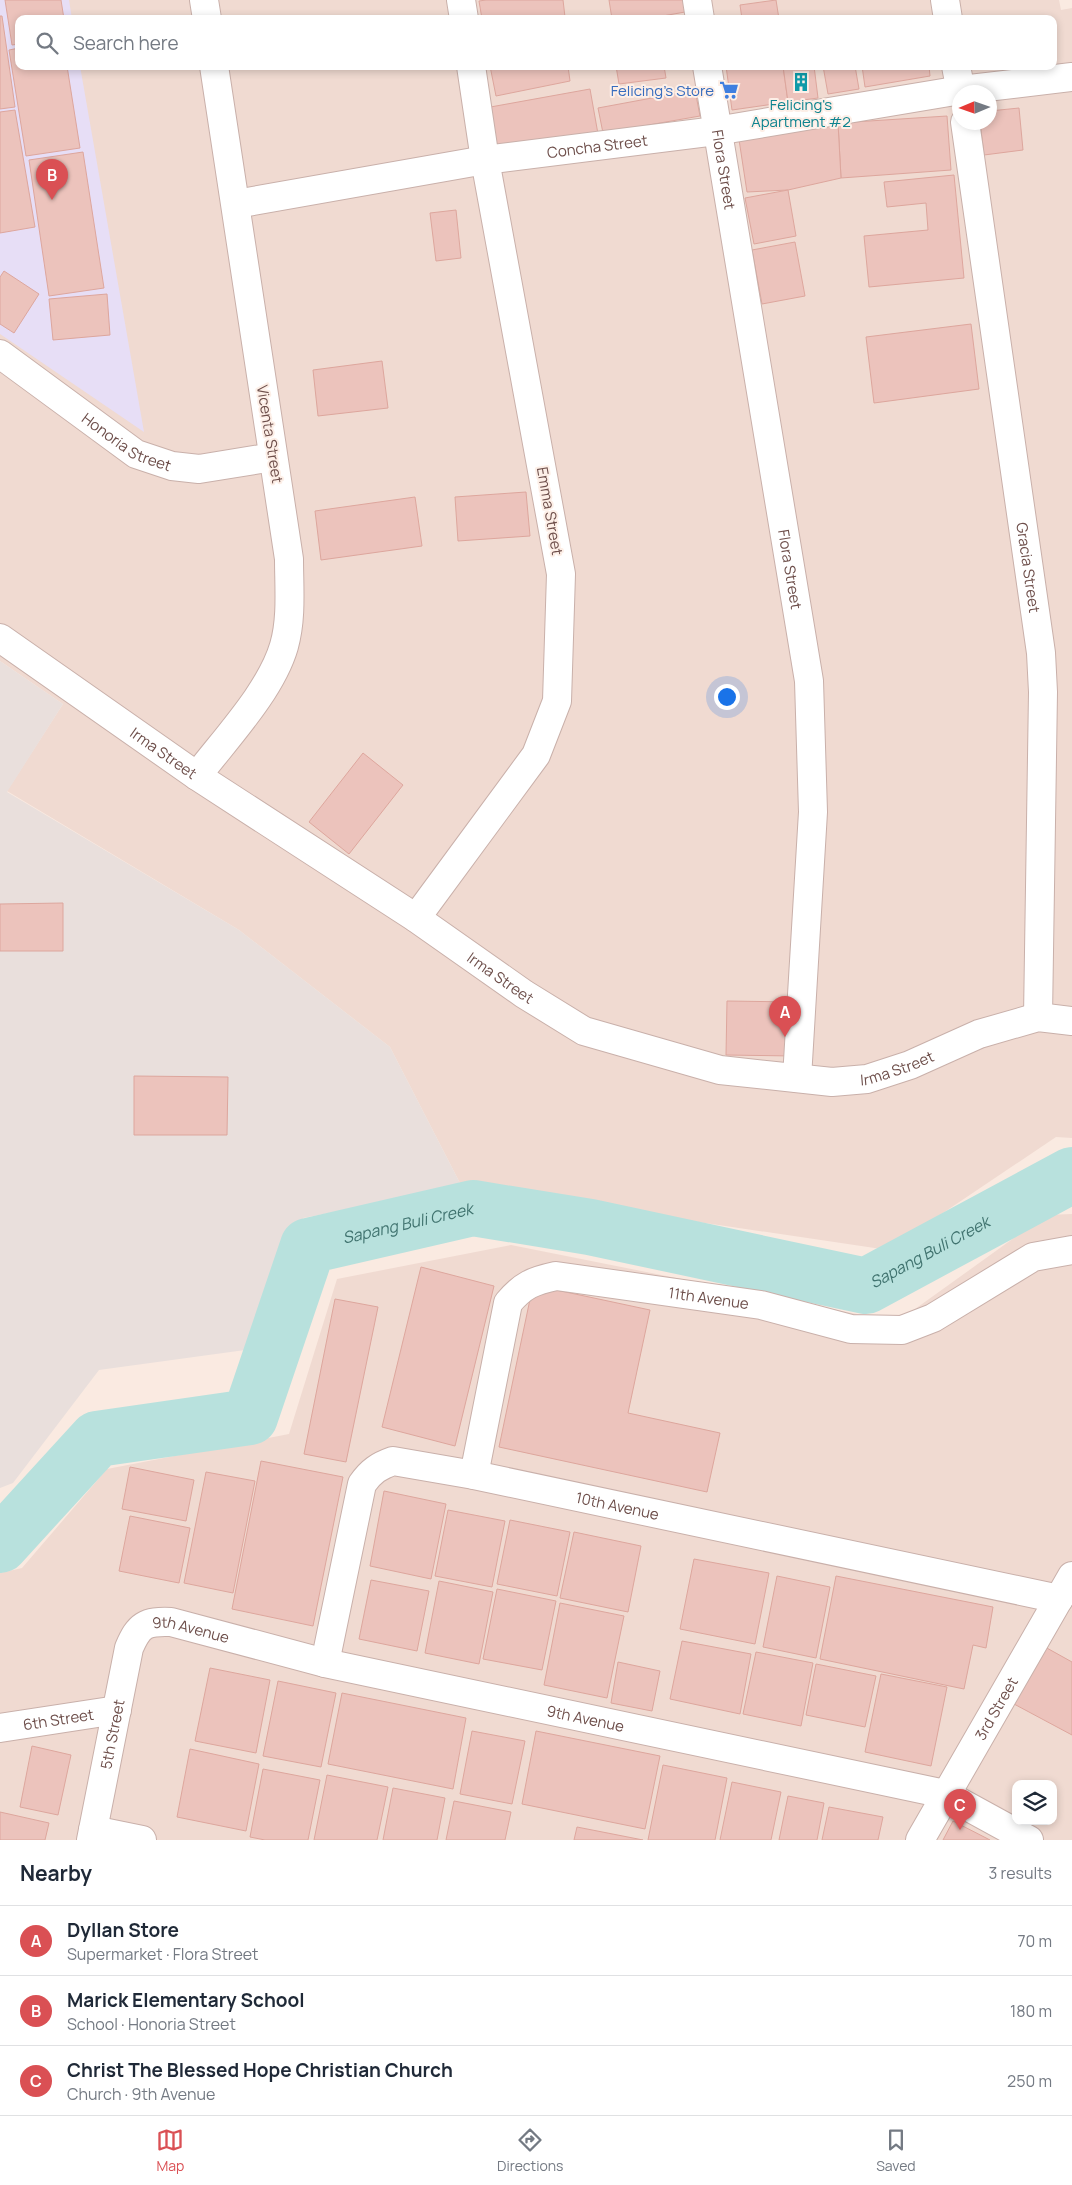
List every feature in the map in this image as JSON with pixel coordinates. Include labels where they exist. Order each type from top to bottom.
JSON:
[{"type":"street","points":[[204,0],[206,15]]},
{"type":"street","points":[[461,0],[463,15]]},
{"type":"street","points":[[697,0],[699,15]]},
{"type":"street","points":[[944,0],[947,15]]},
{"type":"street","name":"Vicenta Street","points":[[197,776],[267,684],[284,646],[290,608],[289,558],[215,70]]},
{"type":"street","name":"Emma Street","points":[[416,918],[536,755],[557,701],[561,574],[485,160],[472,70]]},
{"type":"street","name":"Flora Street","points":[[708,70],[716,131],[809,681],[813,812],[797,1078]]},
{"type":"street","name":"Concha Street","points":[[236,204],[485,160],[716,131],[959,83],[1072,77]]},
{"type":"street","name":"Gracia Street","points":[[966,130],[1041,653],[1043,692],[1038,1017]]},
{"type":"street","name":"Honoria Street","points":[[0,354],[136,454],[172,466],[199,469],[273,457]]},
{"type":"street","name":"Irma Street","points":[[0,638],[197,776],[416,918],[524,994],[584,1031],[720,1070],[832,1082],[868,1079],[910,1065],[979,1034],[1038,1017],[1072,1021]]},
{"type":"street","name":"11th Avenue","points":[[474,1475],[508,1303],[520,1289],[538,1280],[556,1276],[761,1305],[851,1330],[902,1330],[933,1318],[1034,1257],[1072,1250]]},
{"type":"street","name":"10th Avenue","points":[[325,1663],[362,1484],[370,1473],[380,1466],[393,1461],[1066,1587]]},
{"type":"street","name":"3rd Street","points":[[920,1840],[1066,1587]]},
{"type":"street","name":"9th Avenue","points":[[137,1630],[153,1621],[171,1622],[325,1663],[945,1794],[1029,1840]]},
{"type":"street","name":"5th Street","points":[[92,1835],[129,1648],[137,1630]]},
{"type":"street","name":"6th Street","points":[[0,1728],[117,1710]]},
{"type":"street","points":[[92,1835],[142,1840]]},
{"type":"shaded area","points":[[0,0],[1059,0],[1061,10],[1072,8],[1072,1138],[1056,1137],[888,1250],[462,1187],[390,1047],[239,930],[7,791],[63,704],[0,661]]},
{"type":"shaded area","points":[[0,0],[69,0],[71,15],[15,15],[15,70],[81,70],[144,432],[0,334]]},
{"type":"shaded area","points":[[0,661],[63,704],[7,792],[239,930],[390,1047],[462,1187],[303,1218],[260,1348],[99,1370],[13,1483],[0,1488]]},
{"type":"shaded area","points":[[1072,1214],[1072,1840],[0,1840],[0,1573],[22,1568],[107,1469],[289,1434],[337,1279],[511,1245],[897,1322],[1046,1215]]},
{"type":"building","points":[[5,0],[61,0],[63,15],[15,15],[15,45],[12,45]]},
{"type":"building","points":[[563,0],[565,15],[481,15],[479,1]]},
{"type":"building","points":[[609,0],[684,0],[685,12],[668,15],[611,15]]},
{"type":"building","points":[[776,0],[778,15],[741,15],[740,5]]},
{"type":"building","points":[[0,16],[2,16],[15,107],[0,109]]},
{"type":"building","points":[[15,49],[15,70],[68,70],[80,148],[26,156],[9,50]]},
{"type":"building","points":[[491,70],[569,70],[570,81],[496,96]]},
{"type":"building","points":[[617,70],[665,70],[666,78],[619,84]]},
{"type":"building","points":[[727,70],[784,70],[788,102],[732,110]]},
{"type":"building","name":"Felicing's Apartment #2","points":[[784,70],[814,70],[818,98],[788,102]]},
{"type":"building","points":[[824,70],[856,70],[859,89],[828,94]]},
{"type":"building","points":[[863,70],[929,70],[930,76],[865,87]]},
{"type":"building","points":[[590,89],[598,134],[493,154],[485,108]]},
{"type":"building","points":[[695,90],[700,116],[603,133],[598,108]]},
{"type":"building","points":[[1019,108],[1023,150],[984,155],[981,130],[997,130],[997,110]]},
{"type":"building","points":[[15,110],[35,227],[0,233],[0,112]]},
{"type":"building","points":[[947,116],[951,170],[841,178],[838,123]]},
{"type":"building","points":[[838,123],[841,178],[788,190],[747,192],[738,133]]},
{"type":"building","points":[[83,152],[104,288],[49,296],[29,160]]},
{"type":"building","points":[[954,175],[964,278],[869,287],[864,236],[928,230],[926,203],[887,207],[884,182]]},
{"type":"building","points":[[788,190],[796,236],[754,244],[745,198]]},
{"type":"building","points":[[456,210],[461,258],[436,261],[430,213]]},
{"type":"building","points":[[795,242],[805,296],[762,304],[752,250]]},
{"type":"building","points":[[4,271],[39,294],[14,333],[0,324],[0,277]]},
{"type":"building","points":[[107,294],[110,335],[53,340],[49,299]]},
{"type":"building","points":[[971,324],[979,389],[874,403],[866,337]]},
{"type":"building","points":[[382,361],[388,408],[318,416],[313,370]]},
{"type":"building","points":[[526,492],[530,536],[458,541],[455,497]]},
{"type":"building","points":[[415,497],[422,546],[321,560],[315,511]]},
{"type":"building","points":[[363,753],[403,785],[349,854],[309,822]]},
{"type":"building","points":[[63,903],[63,951],[0,951],[0,904]]},
{"type":"building","points":[[727,1001],[794,1002],[793,1056],[726,1055]]},
{"type":"building","points":[[134,1076],[228,1077],[227,1135],[134,1135]]},
{"type":"building","points":[[421,1267],[494,1286],[455,1446],[382,1427]]},
{"type":"building","points":[[533,1285],[650,1310],[628,1413],[720,1433],[707,1492],[499,1447]]},
{"type":"building","points":[[335,1299],[378,1307],[346,1462],[304,1454]]},
{"type":"building","points":[[261,1461],[343,1477],[313,1626],[232,1609]]},
{"type":"building","points":[[130,1467],[194,1480],[186,1521],[122,1509]]},
{"type":"building","points":[[206,1472],[255,1481],[233,1593],[184,1583]]},
{"type":"building","points":[[384,1491],[446,1504],[431,1579],[370,1566]]},
{"type":"building","points":[[448,1510],[505,1521],[492,1587],[435,1576]]},
{"type":"building","points":[[130,1516],[190,1528],[179,1583],[119,1571]]},
{"type":"building","points":[[510,1520],[570,1532],[557,1596],[497,1584]]},
{"type":"building","points":[[574,1532],[641,1546],[628,1612],[560,1598]]},
{"type":"building","points":[[694,1559],[769,1573],[755,1644],[680,1629]]},
{"type":"building","points":[[777,1576],[830,1587],[816,1658],[763,1647]]},
{"type":"building","points":[[836,1576],[993,1607],[986,1648],[973,1645],[964,1689],[820,1659]]},
{"type":"building","points":[[371,1580],[429,1591],[417,1651],[359,1639]]},
{"type":"building","points":[[439,1581],[493,1592],[479,1664],[425,1653]]},
{"type":"building","points":[[497,1589],[556,1601],[542,1670],[483,1659]]},
{"type":"building","points":[[560,1603],[624,1616],[607,1698],[544,1685]]},
{"type":"building","points":[[682,1641],[751,1654],[740,1714],[670,1699]]},
{"type":"building","points":[[1045,1647],[1072,1662],[1072,1735],[1014,1704]]},
{"type":"building","points":[[756,1652],[813,1663],[801,1726],[743,1714]]},
{"type":"building","points":[[618,1662],[660,1671],[652,1711],[611,1703]]},
{"type":"building","points":[[816,1664],[876,1676],[865,1727],[806,1715]]},
{"type":"building","points":[[210,1668],[270,1680],[256,1753],[195,1741]]},
{"type":"building","points":[[881,1674],[947,1687],[931,1766],[865,1752]]},
{"type":"building","points":[[278,1681],[336,1693],[321,1767],[263,1756]]},
{"type":"building","points":[[342,1693],[466,1718],[453,1789],[328,1764]]},
{"type":"building","points":[[472,1731],[525,1741],[512,1804],[460,1794]]},
{"type":"building","points":[[536,1731],[660,1756],[645,1829],[522,1804]]},
{"type":"building","points":[[32,1746],[71,1755],[58,1815],[20,1807]]},
{"type":"building","points":[[190,1749],[259,1764],[246,1831],[177,1817]]},
{"type":"building","points":[[663,1765],[727,1778],[715,1840],[648,1840]]},
{"type":"building","points":[[263,1769],[320,1780],[308,1840],[265,1840],[250,1837]]},
{"type":"building","points":[[327,1775],[388,1787],[377,1840],[314,1840]]},
{"type":"building","points":[[732,1782],[781,1792],[771,1840],[720,1840]]},
{"type":"building","points":[[393,1788],[445,1798],[437,1840],[383,1840]]},
{"type":"building","points":[[788,1796],[824,1803],[817,1840],[779,1840]]},
{"type":"building","points":[[454,1801],[511,1812],[505,1840],[446,1840]]},
{"type":"building","points":[[829,1807],[883,1817],[878,1840],[822,1840]]},
{"type":"building","points":[[0,1812],[49,1823],[45,1840],[0,1840]]},
{"type":"building","points":[[953,1821],[990,1840],[943,1840]]},
{"type":"building","points":[[577,1827],[643,1840],[574,1840]]},
{"type":"waterway","name":"Sapang Buli Creek","points":[[0,1545],[97,1439],[250,1417],[308,1246],[473,1208],[590,1227],[866,1286],[1072,1175]]},
{"type":"place","name":"Felicing's Apartment #2","points":[[801,82]]},
{"type":"place","name":"Felicing's Store","points":[[729,90]]},
{"type":"place","name":"Marick Elementary School","points":[[52,200]]},
{"type":"place","name":"Dyllan Store","points":[[785,1037]]},
{"type":"place","name":"Christ The Blessed Hope Christian Church","points":[[960,1830]]}]
